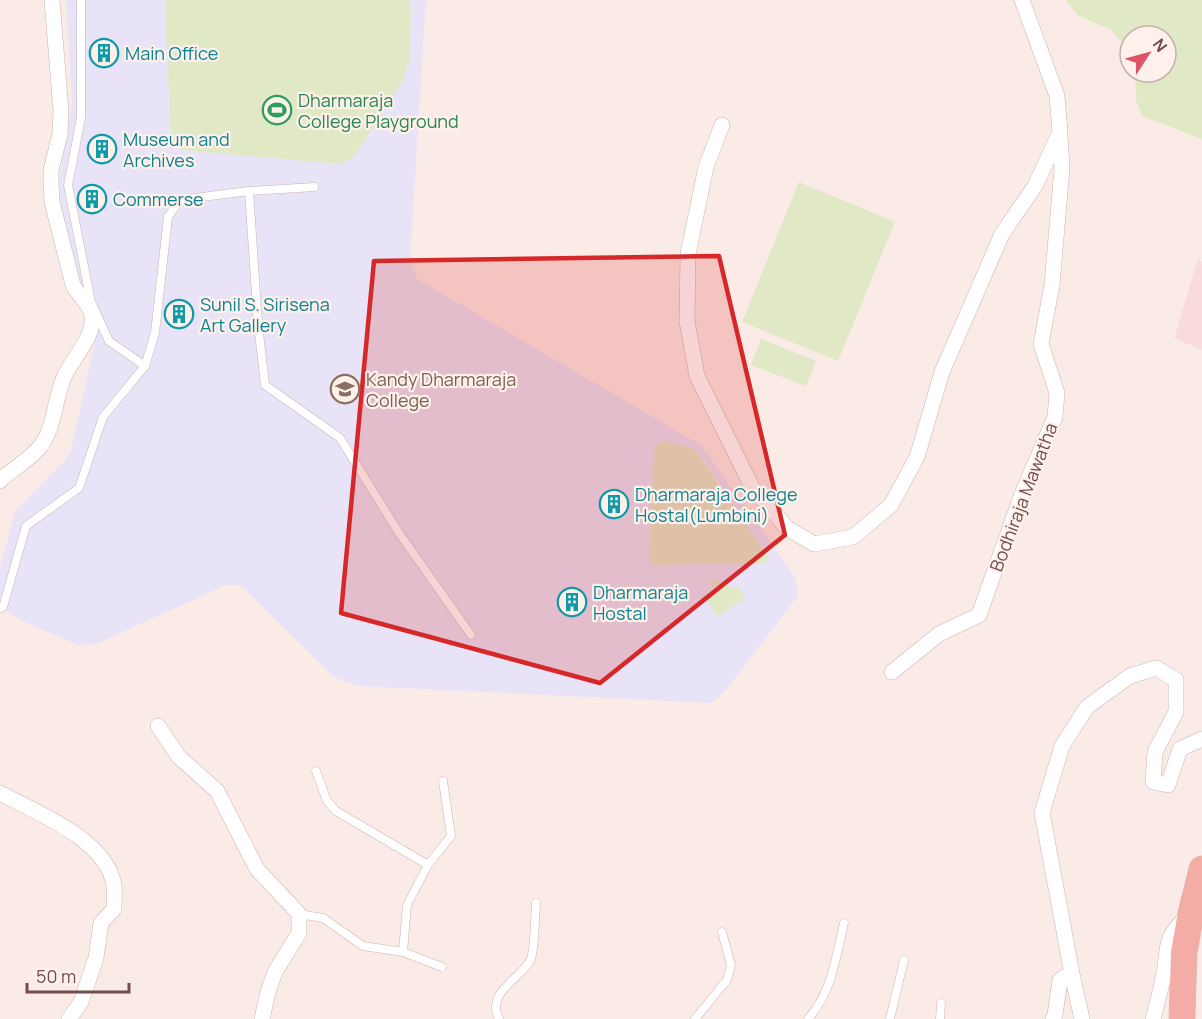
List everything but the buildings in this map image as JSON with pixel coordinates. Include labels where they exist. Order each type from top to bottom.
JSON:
[{"type":"highway","points":[[1182,1019],[1184,954],[1202,869]]},
{"type":"street","points":[[0,481],[39,448],[48,431],[64,376],[92,327],[91,310],[73,285],[52,202],[51,170],[60,134],[61,111],[52,0]]},
{"type":"street","name":"Bodhiraja Mawatha","points":[[892,672],[939,634],[979,615],[1022,494],[1055,417],[1057,393],[1041,344],[1052,285],[1062,168],[1060,132],[1057,96],[1022,0]]},
{"type":"street","points":[[722,125],[706,167],[688,254],[687,321],[697,376],[753,489],[787,528],[814,544],[853,537],[891,505],[917,457],[942,372],[1002,234],[1035,186],[1060,132]]},
{"type":"street","points":[[1082,1019],[1042,813],[1062,746],[1087,707],[1130,675],[1156,668],[1176,680],[1176,712],[1155,752],[1153,782],[1168,785],[1180,749],[1202,739]]},
{"type":"street","points":[[158,726],[179,757],[217,791],[257,869],[299,914],[299,933],[275,972],[262,1019]]},
{"type":"street","points":[[0,794],[68,829],[93,850],[108,867],[114,885],[114,909],[100,923],[96,958],[81,1002],[69,1019]]},
{"type":"street","points":[[1153,1019],[1169,938],[1176,927],[1191,913]]},
{"type":"street","points":[[1053,1019],[1060,980],[1066,976],[1073,979]]},
{"type":"street","points":[[57,1019],[81,1002]]},
{"type":"lane","points":[[81,0],[81,118],[68,185],[91,302],[109,341],[145,366]]},
{"type":"lane","points":[[0,608],[3,607],[26,526],[79,488],[103,417],[145,366],[155,333],[168,217],[177,204],[194,198],[249,191],[314,187]]},
{"type":"lane","points":[[249,191],[258,324],[265,385],[340,438],[399,533],[471,635]]},
{"type":"lane","points":[[316,771],[327,801],[336,812],[428,865]]},
{"type":"lane","points":[[404,952],[406,905],[428,865],[451,836],[443,781]]},
{"type":"lane","points":[[500,1019],[495,1010],[496,999],[531,959],[536,903]]},
{"type":"lane","points":[[299,914],[323,918],[363,946],[404,952],[442,967]]},
{"type":"lane","points":[[808,1019],[815,1011],[831,980],[844,923]]},
{"type":"lane","points":[[696,1019],[727,980],[731,965],[722,932]]},
{"type":"lane","points":[[890,1019],[904,960]]},
{"type":"lane","points":[[940,1019],[941,1003]]},
{"type":"highlighted area","points":[[719,256],[785,535],[600,683],[341,613],[374,261]]},
{"type":"shaded area","name":"Kandy Dharmaraja College","points":[[66,0],[165,0],[171,139],[411,12],[409,0],[426,0],[410,261],[417,279],[701,445],[795,577],[798,596],[725,691],[712,703],[358,686],[334,677],[240,585],[226,585],[96,644],[78,645],[9,613],[0,596],[0,568],[15,512],[64,462],[71,451],[95,340],[57,191],[72,102]],"holes":[[[689,447],[698,452],[768,557]]]},
{"type":"shaded area","points":[[1198,259],[1202,262],[1202,350],[1174,338]]},
{"type":"green space","name":"Dharmaraja College Playground","points":[[165,0],[409,0],[410,58],[402,82],[354,157],[341,164],[181,150],[171,139]]},
{"type":"green space","points":[[1066,0],[1202,0],[1202,139],[1142,116],[1136,100],[1135,84],[1178,84],[1178,24],[1118,24],[1118,38],[1111,30],[1077,15]]},
{"type":"green space","points":[[799,182],[895,222],[838,361],[742,322]]},
{"type":"green space","points":[[761,339],[816,361],[806,386],[751,365]]},
{"type":"green space","points":[[665,441],[689,447],[697,452],[768,557],[766,563],[653,565],[649,558],[654,449],[659,442]]},
{"type":"green space","points":[[716,578],[722,586],[727,583],[731,589],[737,586],[745,598],[718,617],[704,597],[715,590],[709,582]]},
{"type":"place","name":"Main Office","points":[[104,53]]},
{"type":"place","name":"Dharmaraja College Playground","points":[[277,110]]},
{"type":"place","name":"Museum and Archives","points":[[102,149]]},
{"type":"place","name":"Commerse","points":[[92,199]]},
{"type":"place","name":"Sunil S. Sirisena Art Gallery","points":[[179,314]]},
{"type":"place","name":"Kandy Dharmaraja College","points":[[345,389]]},
{"type":"place","name":"Dharmaraja College Hostal(Lumbini)","points":[[614,504]]},
{"type":"place","name":"Dharmaraja Hostal","points":[[572,602]]}]
